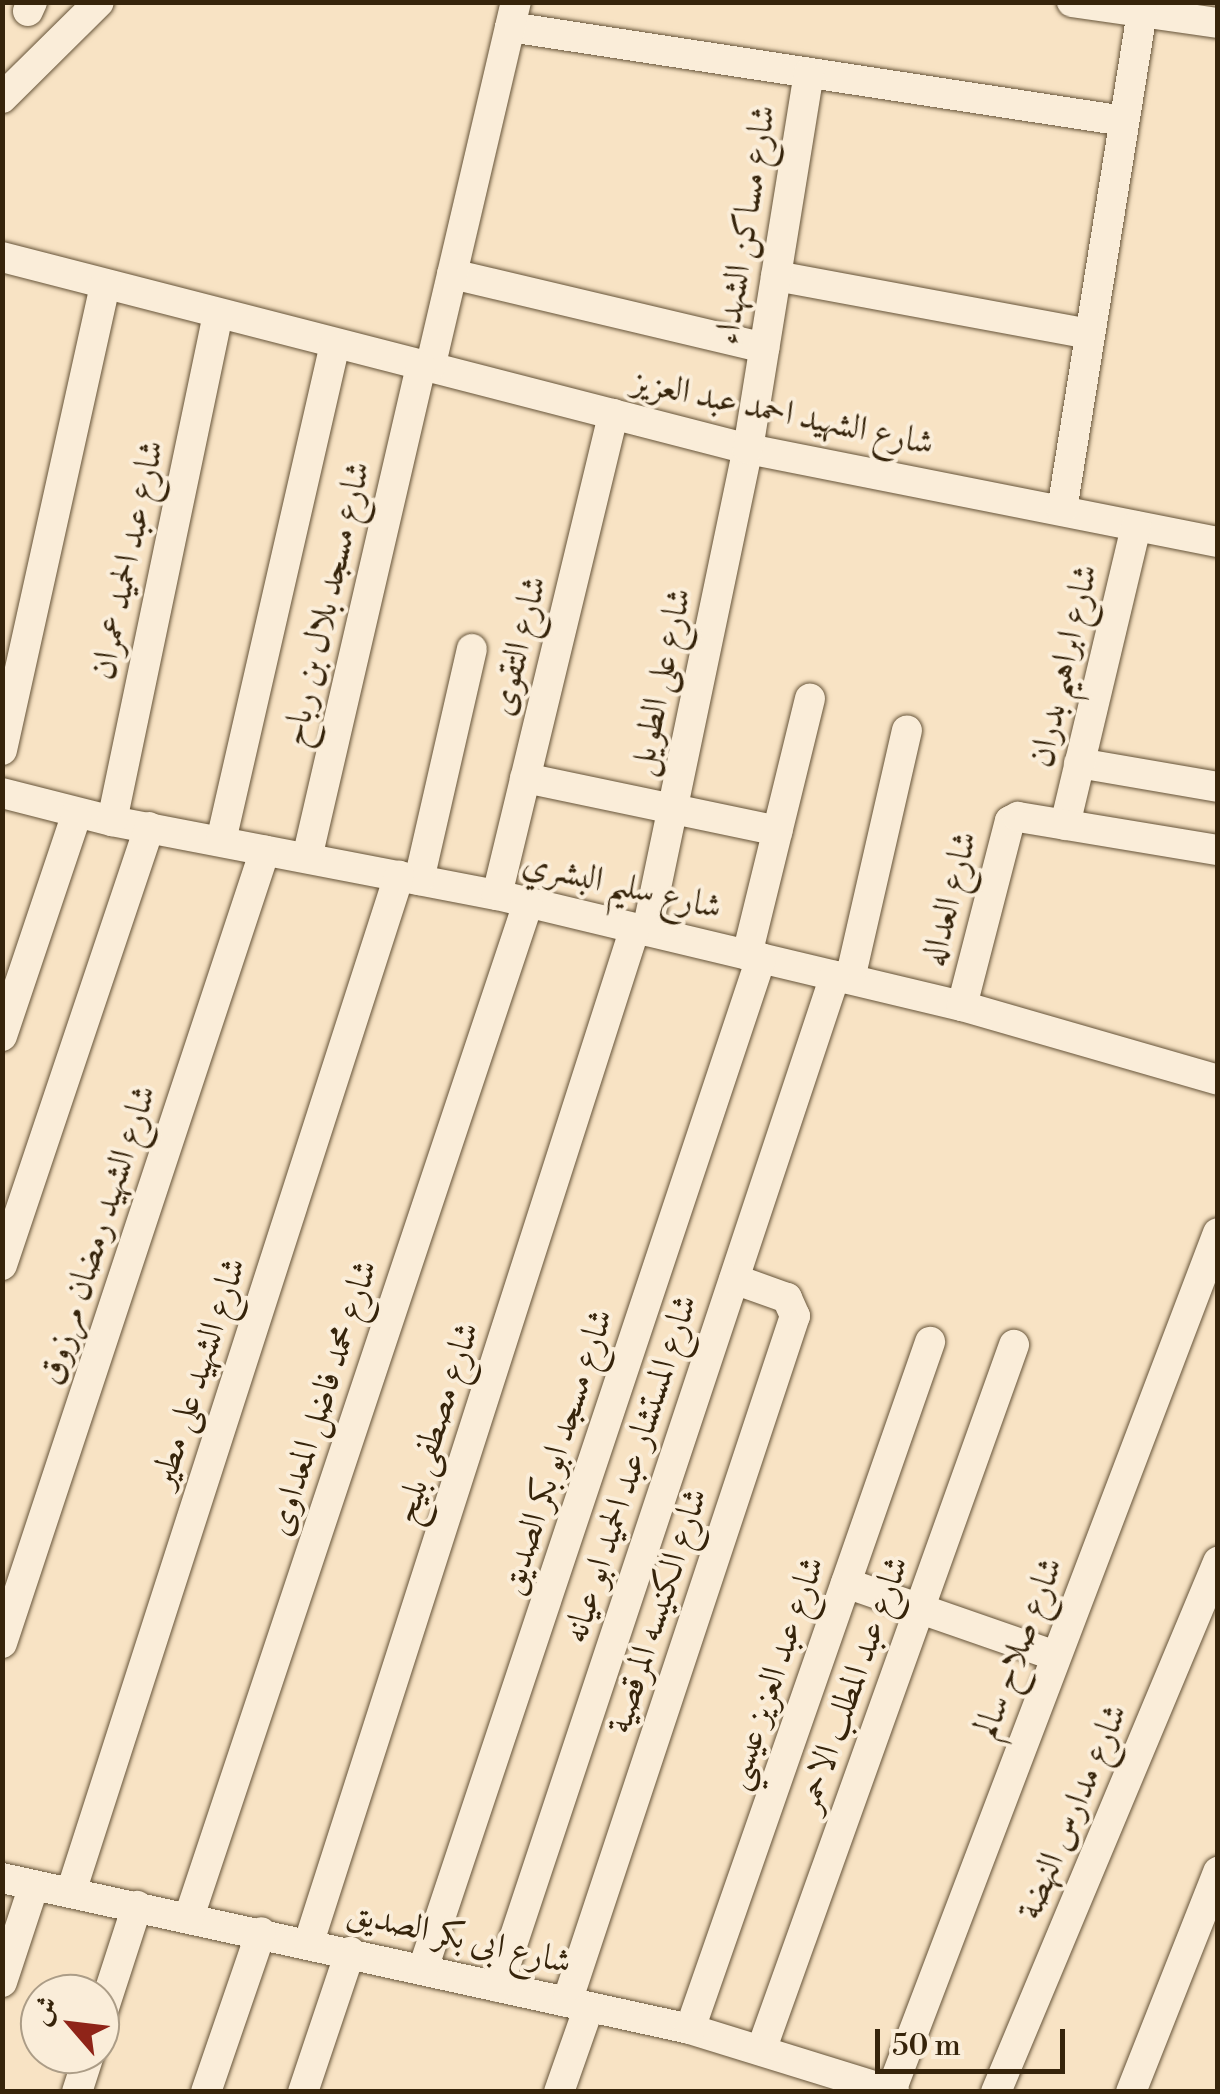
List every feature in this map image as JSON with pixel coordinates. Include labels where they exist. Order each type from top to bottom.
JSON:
[{"type":"street","points":[[2,98],[99,2]]},
{"type":"street","points":[[1072,2],[1218,23]]},
{"type":"street","points":[[1062,510],[1142,12]]},
{"type":"street","points":[[513,15],[809,73],[1124,121]]},
{"type":"street","name":"شارع مسجد بلال بن رباح","points":[[307,858],[513,15]]},
{"type":"street","name":"شارع مساكن الشهداء","points":[[748,449],[809,73]]},
{"type":"street","name":"شارع الشهيد احمد عبد العزيز","points":[[2,257],[748,449],[1218,542]]},
{"type":"street","points":[[452,274],[764,348]]},
{"type":"street","points":[[776,276],[1090,334]]},
{"type":"street","points":[[2,750],[106,284]]},
{"type":"street","name":"شارع عبد الحميد عمران","points":[[112,821],[218,314]]},
{"type":"street","points":[[221,841],[335,344]]},
{"type":"street","name":"شارع التقوى","points":[[497,896],[613,414]]},
{"type":"street","name":"شارع على الطويل","points":[[641,929],[673,809],[748,449]]},
{"type":"street","name":"شارع ابراهيم بدران","points":[[1065,825],[1136,526]]},
{"type":"street","name":"شارع الشهيد على مطير","points":[[71,1892],[409,878],[472,648]]},
{"type":"street","name":"شارع مسجد ابو بكر الصديق","points":[[424,1969],[754,956],[778,830],[810,699]]},
{"type":"street","name":"شارع المستشار عبد الحميد ابو عيانه","points":[[498,1987],[734,1279],[843,978],[907,730]]},
{"type":"street","points":[[1080,763],[1218,786]]},
{"type":"street","points":[[525,778],[778,830]]},
{"type":"street","name":"شارع سليم البشري","points":[[3,795],[112,821],[409,878],[641,929],[962,1006],[1218,1080]]},
{"type":"street","points":[[2,1036],[78,813]]},
{"type":"street","name":"شارع العداله","points":[[962,1006],[1007,824],[1018,817],[1065,825]]},
{"type":"street","points":[[1065,825],[1218,850]]},
{"type":"street","points":[[2,1264],[149,827]]},
{"type":"street","name":"شارع الشهيد رمضان مرزوق","points":[[2,1643],[265,850]]},
{"type":"street","name":"شارع محمد فاضل المعداوى","points":[[189,1917],[528,903]]},
{"type":"street","name":"شارع مصطفى بليح","points":[[309,1942],[641,929]]},
{"type":"street","name":"شارع صلاح سالم","points":[[893,2091],[1218,1233]]},
{"type":"street","name":"شارع الكنيسه المرقصية","points":[[559,2092],[578,2004],[795,1316],[787,1298],[734,1279]]},
{"type":"street","name":"شارع عبد العزيز عيسي","points":[[690,2029],[930,1342]]},
{"type":"street","name":"شارع عبد المطلب الاحمر","points":[[762,2048],[1014,1345]]},
{"type":"street","name":"شارع مدارس النهضة","points":[[996,2092],[1218,1562]]},
{"type":"street","points":[[846,1583],[1056,1656]]},
{"type":"street","points":[[1131,2092],[1218,1872]]},
{"type":"street","name":"شارع ابى بكر الصديق","points":[[2,1878],[309,1942],[690,2029],[893,2091]]},
{"type":"street","points":[[2,1982],[34,1885]]},
{"type":"street","points":[[115,1974],[136,1906]]},
{"type":"street","points":[[206,2092],[261,1932]]},
{"type":"street","points":[[303,2092],[350,1952]]}]
